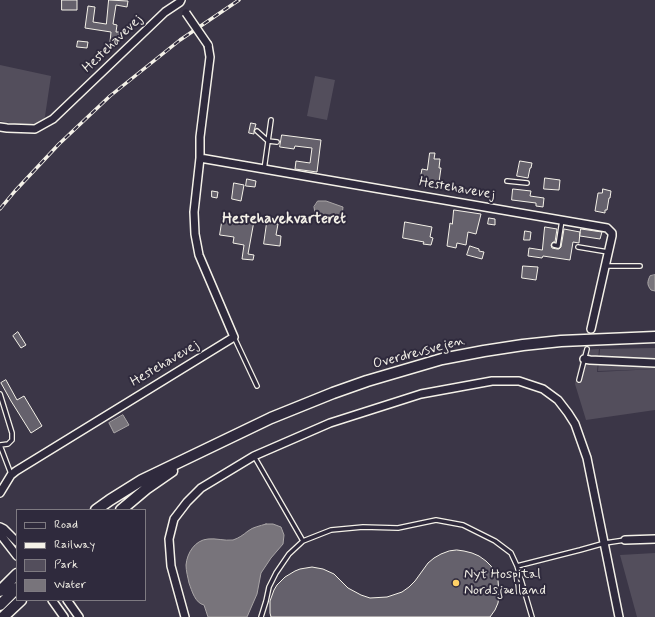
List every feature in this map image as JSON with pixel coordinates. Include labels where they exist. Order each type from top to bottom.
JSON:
[{"type":"main road","name":"Overdrevsvejen","points":[[97,509],[142,480],[270,418],[367,381],[442,359],[484,351],[530,344],[613,338],[655,337]]},
{"type":"main road","name":"Overdrevsvejen","points":[[122,509],[146,489],[204,451]]},
{"type":"main road","points":[[103,509],[110,500]]},
{"type":"main road","points":[[0,591],[16,575]]},
{"type":"main road","points":[[0,605],[16,589]]},
{"type":"main road","points":[[3,617],[20,601]]},
{"type":"street","name":"Hestehavevej","points":[[0,126],[7,128],[35,129],[53,119],[165,12],[181,1],[186,13],[208,45],[210,57],[200,137],[200,158],[194,212],[195,234],[199,255],[234,337],[16,471],[11,475],[0,493]]},
{"type":"street","name":"Hestehavevej","points":[[200,158],[607,228],[612,233],[612,236],[591,329]]},
{"type":"street","points":[[584,359],[655,363]]},
{"type":"street","points":[[185,617],[171,566],[169,539],[174,519],[187,502],[201,488],[254,456],[330,423],[421,394],[492,380],[519,381],[543,389],[558,400],[575,424],[587,458],[619,617]]},
{"type":"street","points":[[0,527],[16,541]]},
{"type":"street","points":[[0,534],[16,555]]},
{"type":"street","points":[[625,540],[655,539]]},
{"type":"street","points":[[53,601],[64,617]]},
{"type":"street","points":[[68,601],[79,617]]},
{"type":"lane","points":[[264,170],[271,120]]},
{"type":"lane","points":[[257,131],[268,141],[278,142]]},
{"type":"lane","points":[[507,182],[527,183]]},
{"type":"lane","points":[[554,245],[558,246],[562,220]]},
{"type":"lane","points":[[578,247],[608,252]]},
{"type":"lane","points":[[605,266],[640,266]]},
{"type":"lane","points":[[234,337],[257,386]]},
{"type":"lane","points":[[579,380],[587,349]]},
{"type":"lane","points":[[0,394],[12,433],[12,440],[8,444],[0,445],[11,475]]},
{"type":"lane","points":[[254,456],[303,541]]},
{"type":"lane","points":[[261,617],[269,587],[276,573],[289,554],[303,541],[331,530],[363,527],[398,528],[436,520],[462,524],[495,541],[511,553],[517,566],[532,617]]},
{"type":"lane","points":[[517,566],[605,542],[625,540]]},
{"type":"green space","points":[[0,65],[51,76],[44,123],[20,125],[0,121]]},
{"type":"green space","points":[[315,76],[335,80],[327,120],[307,116]]},
{"type":"green space","points":[[655,348],[655,369],[598,371],[600,349]]},
{"type":"green space","points":[[599,349],[597,372],[655,369],[655,410],[586,420],[575,384],[582,350]]},
{"type":"green space","points":[[655,553],[655,617],[637,617],[620,555]]},
{"type":"water","points":[[318,201],[326,201],[343,207],[342,216],[333,219],[324,216],[322,217],[315,213],[314,207]]},
{"type":"water","points":[[655,275],[655,291],[651,290],[649,287],[648,280],[650,276]]},
{"type":"water","points":[[123,415],[129,425],[114,433],[109,423]]},
{"type":"water","points":[[266,524],[273,524],[281,527],[284,535],[283,544],[261,573],[257,594],[247,617],[208,617],[204,605],[198,602],[189,583],[186,565],[192,548],[203,540],[233,540],[252,528]]},
{"type":"building","points":[[62,0],[77,0],[77,10],[62,10]]},
{"type":"building","points":[[109,0],[128,1],[127,7],[116,5],[113,24],[117,25],[116,32],[119,32],[119,38],[115,38],[115,43],[110,42],[111,32],[85,28],[88,6],[95,7],[93,22],[106,24]]},
{"type":"building","points":[[78,41],[88,42],[87,48],[77,47]]},
{"type":"building","points":[[251,123],[256,124],[254,134],[249,133]]},
{"type":"building","points":[[282,135],[321,140],[317,172],[295,169],[296,161],[310,163],[312,148],[295,146],[294,149],[280,147]]},
{"type":"building","points":[[430,153],[435,153],[434,159],[440,159],[439,168],[441,168],[439,182],[420,179],[422,169],[427,170]]},
{"type":"building","points":[[520,161],[532,163],[528,178],[517,176]]},
{"type":"building","points":[[545,178],[560,180],[559,190],[544,189]]},
{"type":"building","points":[[247,179],[256,181],[255,187],[246,186]]},
{"type":"building","points":[[234,183],[244,185],[241,201],[232,199]]},
{"type":"building","points":[[513,189],[531,191],[530,196],[544,198],[543,207],[536,206],[536,203],[512,200]]},
{"type":"building","points":[[603,189],[611,191],[605,213],[595,211],[598,193],[602,193]]},
{"type":"building","points":[[212,191],[218,192],[217,198],[212,197]]},
{"type":"building","points":[[454,210],[481,214],[476,234],[468,232],[466,245],[457,243],[456,248],[447,246],[450,223],[452,224]]},
{"type":"building","points":[[223,216],[254,221],[248,254],[254,255],[253,260],[242,259],[244,245],[233,243],[234,237],[220,235]]},
{"type":"building","points":[[489,218],[495,219],[495,225],[488,224]]},
{"type":"building","points":[[405,222],[432,227],[430,237],[433,238],[431,245],[423,244],[424,242],[403,238]]},
{"type":"building","points":[[267,223],[278,224],[276,235],[281,236],[280,246],[264,244]]},
{"type":"building","points":[[545,227],[557,229],[555,242],[551,245],[552,248],[557,249],[561,247],[564,229],[580,232],[579,243],[573,242],[570,260],[543,256],[542,258],[528,256],[529,248],[542,250]]},
{"type":"building","points":[[581,229],[602,232],[600,239],[580,236]]},
{"type":"building","points":[[525,231],[531,232],[530,240],[524,240]]},
{"type":"building","points":[[470,246],[484,252],[482,259],[467,255]]},
{"type":"building","points":[[523,266],[538,267],[536,280],[522,278]]},
{"type":"building","points":[[18,332],[26,345],[21,348],[13,336]]},
{"type":"building","points":[[6,380],[17,400],[24,396],[42,426],[31,433],[1,383]]},
{"type":"building","name":"Nyt Hospital Nordsjælland","points":[[457,550],[479,556],[491,566],[495,573],[498,580],[499,595],[498,603],[490,617],[271,617],[270,601],[277,585],[285,577],[300,569],[312,567],[323,569],[334,574],[348,588],[361,595],[370,598],[387,597],[402,592],[409,587],[428,563],[434,558],[449,551]]},
{"type":"railway","points":[[0,209],[59,144],[110,96],[180,40],[239,0]]},
{"type":"place","name":"Nyt Hospital Nordsjælland","points":[[456,583]]},
{"type":"district","name":"Hestehavekvarteret","points":[[284,220]]}]
